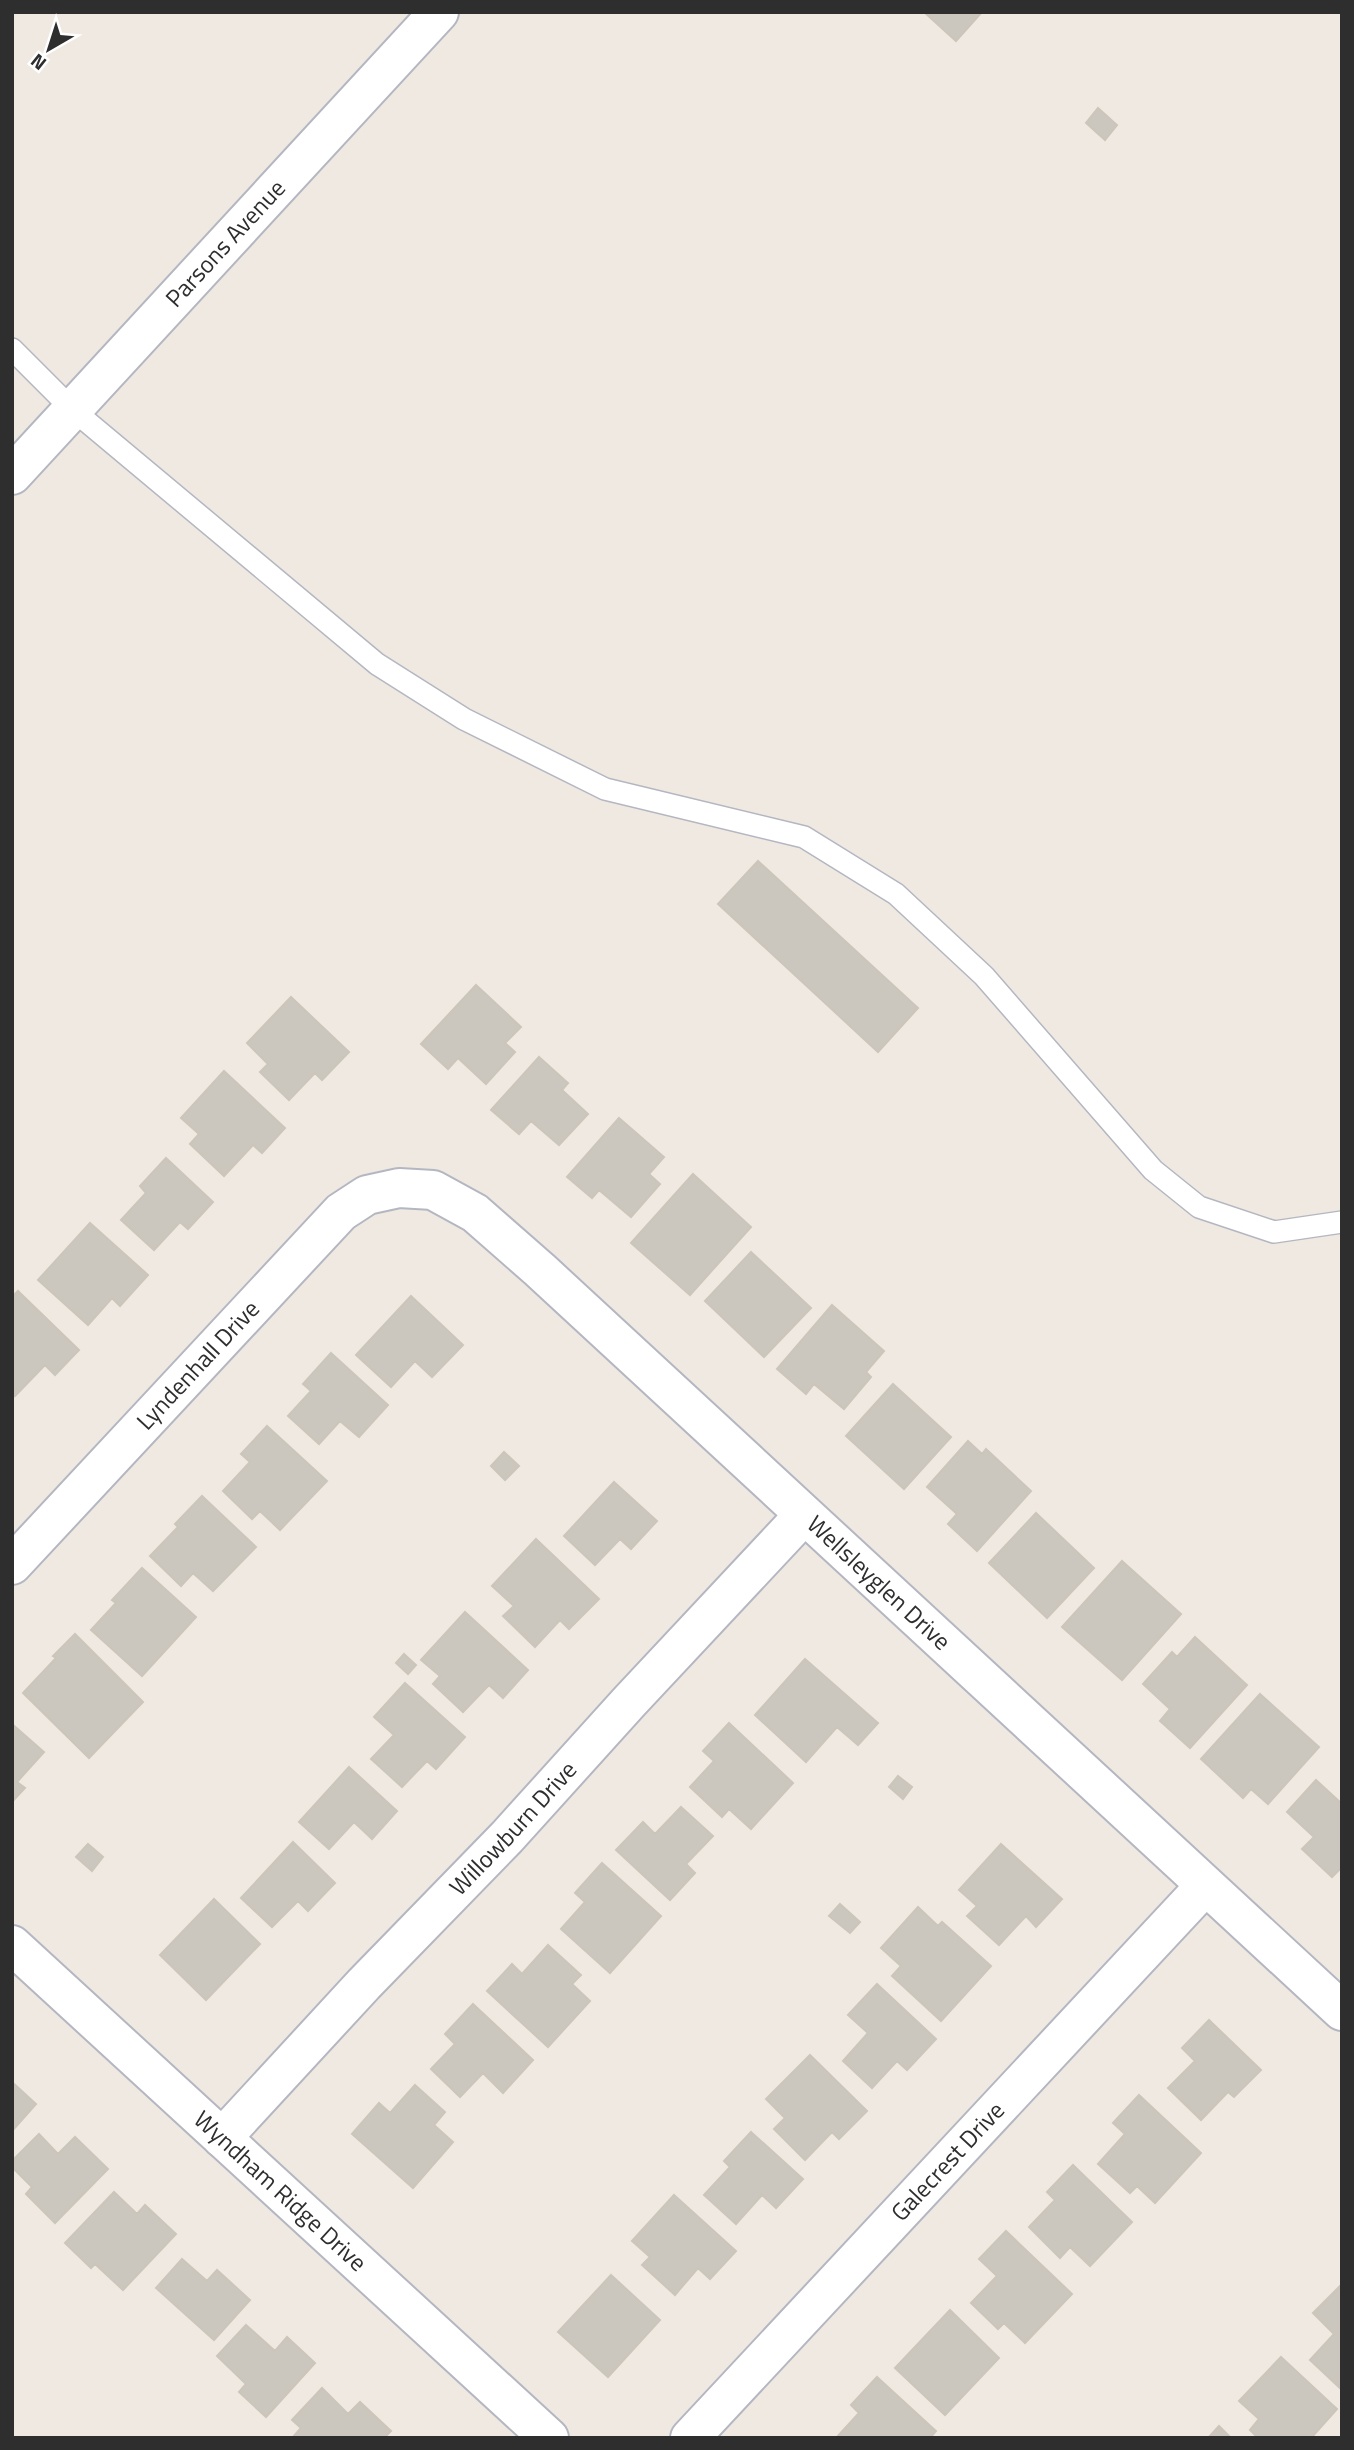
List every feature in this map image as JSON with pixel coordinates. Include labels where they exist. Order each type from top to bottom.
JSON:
[{"type":"street","name":"Parsons Avenue","points":[[12,475],[439,12]]},
{"type":"street","name":"Wellsleyglen Drive","points":[[399,1188],[433,1191],[475,1213],[1342,2011]]},
{"type":"street","name":"Lyndenhall Drive","points":[[12,1565],[341,1212],[367,1195],[399,1188]]},
{"type":"street","name":"Willowburn Drive","points":[[222,2138],[364,1984],[507,1837],[804,1515]]},
{"type":"street","name":"Galecrest Drive","points":[[690,2438],[1205,1886]]},
{"type":"street","name":"Wyndham Ridge Drive","points":[[12,1945],[550,2438]]},
{"type":"lane","points":[[12,349],[73,410],[377,664],[464,719],[605,789],[804,837],[896,894],[984,976],[1153,1170],[1199,1207],[1274,1232],[1342,1222]]},
{"type":"building","points":[[924,12],[982,12],[956,41]]},
{"type":"building","points":[[1098,108],[1117,125],[1105,140],[1086,123]]},
{"type":"building","points":[[758,861],[918,1008],[878,1052],[718,904]]},
{"type":"building","points":[[476,985],[521,1027],[505,1043],[515,1052],[486,1084],[458,1058],[448,1069],[421,1044]]},
{"type":"building","points":[[291,997],[349,1052],[322,1080],[315,1073],[289,1100],[260,1072],[268,1064],[247,1043]]},
{"type":"building","points":[[539,1057],[568,1083],[562,1090],[588,1114],[559,1145],[531,1121],[519,1134],[491,1110]]},
{"type":"building","points":[[224,1071],[285,1128],[262,1153],[253,1145],[224,1176],[190,1144],[199,1134],[181,1118]]},
{"type":"building","points":[[619,1118],[664,1157],[649,1174],[660,1184],[631,1217],[599,1190],[592,1198],[567,1177]]},
{"type":"building","points":[[166,1158],[213,1202],[188,1229],[180,1222],[154,1250],[121,1220],[146,1193],[140,1186]]},
{"type":"building","points":[[693,1174],[751,1227],[690,1295],[631,1243]]},
{"type":"building","points":[[90,1223],[148,1275],[120,1306],[112,1298],[88,1325],[38,1280]]},
{"type":"building","points":[[751,1252],[811,1308],[764,1357],[705,1301]]},
{"type":"building","points":[[18,1291],[79,1350],[55,1375],[45,1365],[15,1396],[12,1393],[12,1297]]},
{"type":"building","points":[[411,1296],[463,1345],[432,1377],[415,1361],[391,1387],[356,1355]]},
{"type":"building","points":[[832,1305],[884,1351],[866,1372],[871,1377],[844,1409],[814,1384],[806,1394],[777,1369]]},
{"type":"building","points":[[331,1353],[388,1405],[359,1437],[340,1421],[319,1444],[288,1416],[311,1391],[303,1384]]},
{"type":"building","points":[[893,1384],[951,1437],[904,1489],[846,1436]]},
{"type":"building","points":[[267,1426],[327,1481],[280,1530],[260,1511],[252,1519],[223,1491],[250,1462],[241,1454]]},
{"type":"building","points":[[968,1441],[982,1454],[986,1449],[1031,1491],[977,1551],[948,1524],[957,1514],[927,1487]]},
{"type":"building","points":[[504,1452],[519,1466],[505,1480],[491,1466]]},
{"type":"building","points":[[614,1482],[657,1521],[631,1549],[620,1539],[595,1565],[564,1536]]},
{"type":"building","points":[[202,1496],[256,1547],[213,1591],[193,1573],[181,1586],[150,1556],[178,1527],[175,1524]]},
{"type":"building","points":[[1036,1513],[1094,1568],[1047,1618],[989,1563]]},
{"type":"building","points":[[536,1539],[599,1599],[569,1629],[560,1620],[535,1647],[503,1616],[514,1606],[492,1586]]},
{"type":"building","points":[[1122,1561],[1181,1614],[1122,1680],[1062,1627]]},
{"type":"building","points":[[142,1568],[196,1617],[142,1676],[91,1630],[116,1603],[112,1600]]},
{"type":"building","points":[[465,1612],[528,1670],[503,1698],[489,1685],[463,1712],[433,1684],[440,1676],[421,1660]]},
{"type":"building","points":[[75,1634],[143,1702],[89,1758],[23,1693]]},
{"type":"building","points":[[1195,1637],[1247,1685],[1190,1748],[1160,1721],[1170,1709],[1143,1684],[1172,1652],[1177,1657]]},
{"type":"building","points":[[404,1654],[416,1665],[408,1674],[396,1663]]},
{"type":"building","points":[[805,1659],[878,1723],[858,1745],[837,1727],[806,1762],[755,1715]]},
{"type":"building","points":[[405,1683],[465,1737],[436,1769],[427,1761],[402,1787],[371,1759],[394,1735],[374,1717]]},
{"type":"building","points":[[1260,1694],[1319,1747],[1268,1804],[1251,1789],[1243,1798],[1201,1759]]},
{"type":"building","points":[[729,1723],[793,1783],[751,1829],[729,1809],[722,1817],[690,1787],[714,1761],[703,1751]]},
{"type":"building","points":[[12,1724],[44,1752],[17,1782],[25,1788],[12,1802]]},
{"type":"building","points":[[349,1767],[397,1811],[372,1839],[354,1822],[329,1849],[299,1822]]},
{"type":"building","points":[[898,1776],[912,1787],[903,1799],[889,1787]]},
{"type":"building","points":[[1316,1780],[1342,1804],[1342,1867],[1332,1877],[1302,1849],[1314,1837],[1287,1812]]},
{"type":"building","points":[[681,1807],[713,1836],[686,1864],[695,1873],[670,1900],[616,1850],[643,1822],[655,1834]]},
{"type":"building","points":[[293,1842],[335,1883],[308,1911],[298,1901],[272,1927],[241,1898]]},
{"type":"building","points":[[88,1844],[103,1857],[92,1871],[76,1857]]},
{"type":"building","points":[[1001,1844],[1062,1899],[1036,1927],[1026,1916],[999,1945],[967,1916],[977,1906],[959,1890]]},
{"type":"building","points":[[602,1863],[661,1916],[610,1973],[561,1929],[585,1902],[575,1893]]},
{"type":"building","points":[[214,1899],[260,1944],[206,2000],[160,1955]]},
{"type":"building","points":[[840,1904],[860,1922],[850,1933],[829,1916]]},
{"type":"building","points":[[918,1907],[938,1926],[942,1922],[991,1966],[941,2021],[892,1976],[901,1966],[881,1948]]},
{"type":"building","points":[[548,1945],[581,1975],[572,1984],[590,2001],[548,2047],[487,1991],[512,1964],[522,1974]]},
{"type":"building","points":[[877,1984],[936,2039],[907,2070],[897,2061],[872,2088],[843,2061],[868,2033],[848,2015]]},
{"type":"building","points":[[473,2004],[533,2060],[503,2093],[483,2073],[460,2097],[431,2069],[455,2044],[445,2034]]},
{"type":"building","points":[[1209,2020],[1261,2070],[1234,2097],[1228,2092],[1201,2120],[1168,2088],[1195,2061],[1182,2048]]},
{"type":"building","points":[[810,2055],[867,2111],[839,2139],[832,2132],[805,2160],[774,2129],[785,2118],[766,2099]]},
{"type":"building","points":[[12,2082],[36,2104],[12,2131]]},
{"type":"building","points":[[415,2085],[445,2112],[434,2125],[453,2142],[413,2188],[352,2134],[379,2103],[390,2113]]},
{"type":"building","points":[[1139,2095],[1201,2153],[1155,2203],[1137,2186],[1130,2193],[1098,2164],[1125,2134],[1113,2123]]},
{"type":"building","points":[[751,2132],[803,2179],[776,2208],[762,2195],[736,2224],[704,2195],[730,2167],[724,2161]]},
{"type":"building","points":[[39,2134],[58,2154],[75,2137],[108,2169],[55,2223],[26,2194],[32,2187],[12,2167],[12,2161]]},
{"type":"building","points":[[1073,2165],[1132,2222],[1090,2266],[1070,2247],[1060,2258],[1029,2227],[1055,2200],[1047,2192]]},
{"type":"building","points":[[114,2192],[137,2214],[145,2205],[176,2234],[123,2290],[95,2264],[91,2268],[65,2243]]},
{"type":"building","points":[[674,2195],[736,2251],[710,2279],[698,2268],[675,2295],[642,2265],[650,2257],[632,2241]]},
{"type":"building","points":[[1006,2231],[1072,2294],[1025,2343],[1004,2323],[998,2329],[971,2303],[997,2276],[979,2259]]},
{"type":"building","points":[[182,2259],[207,2281],[217,2270],[250,2300],[214,2340],[156,2288]]},
{"type":"building","points":[[611,2275],[660,2320],[608,2377],[558,2332]]},
{"type":"building","points":[[1342,2284],[1341,2389],[1310,2360],[1334,2334],[1313,2313]]},
{"type":"building","points":[[950,2310],[999,2358],[945,2415],[895,2368]]},
{"type":"building","points":[[246,2325],[275,2351],[287,2337],[315,2363],[266,2417],[239,2392],[246,2384],[217,2356]]},
{"type":"building","points":[[1281,2357],[1337,2409],[1311,2438],[1302,2435],[1300,2438],[1258,2438],[1250,2430],[1259,2419],[1239,2401]]},
{"type":"building","points":[[877,2377],[936,2431],[930,2438],[836,2438],[859,2413],[851,2405]]},
{"type":"building","points":[[322,2388],[348,2414],[360,2402],[391,2431],[384,2438],[292,2438],[301,2428],[292,2420]]},
{"type":"building","points":[[1219,2426],[1231,2438],[1208,2438]]}]
